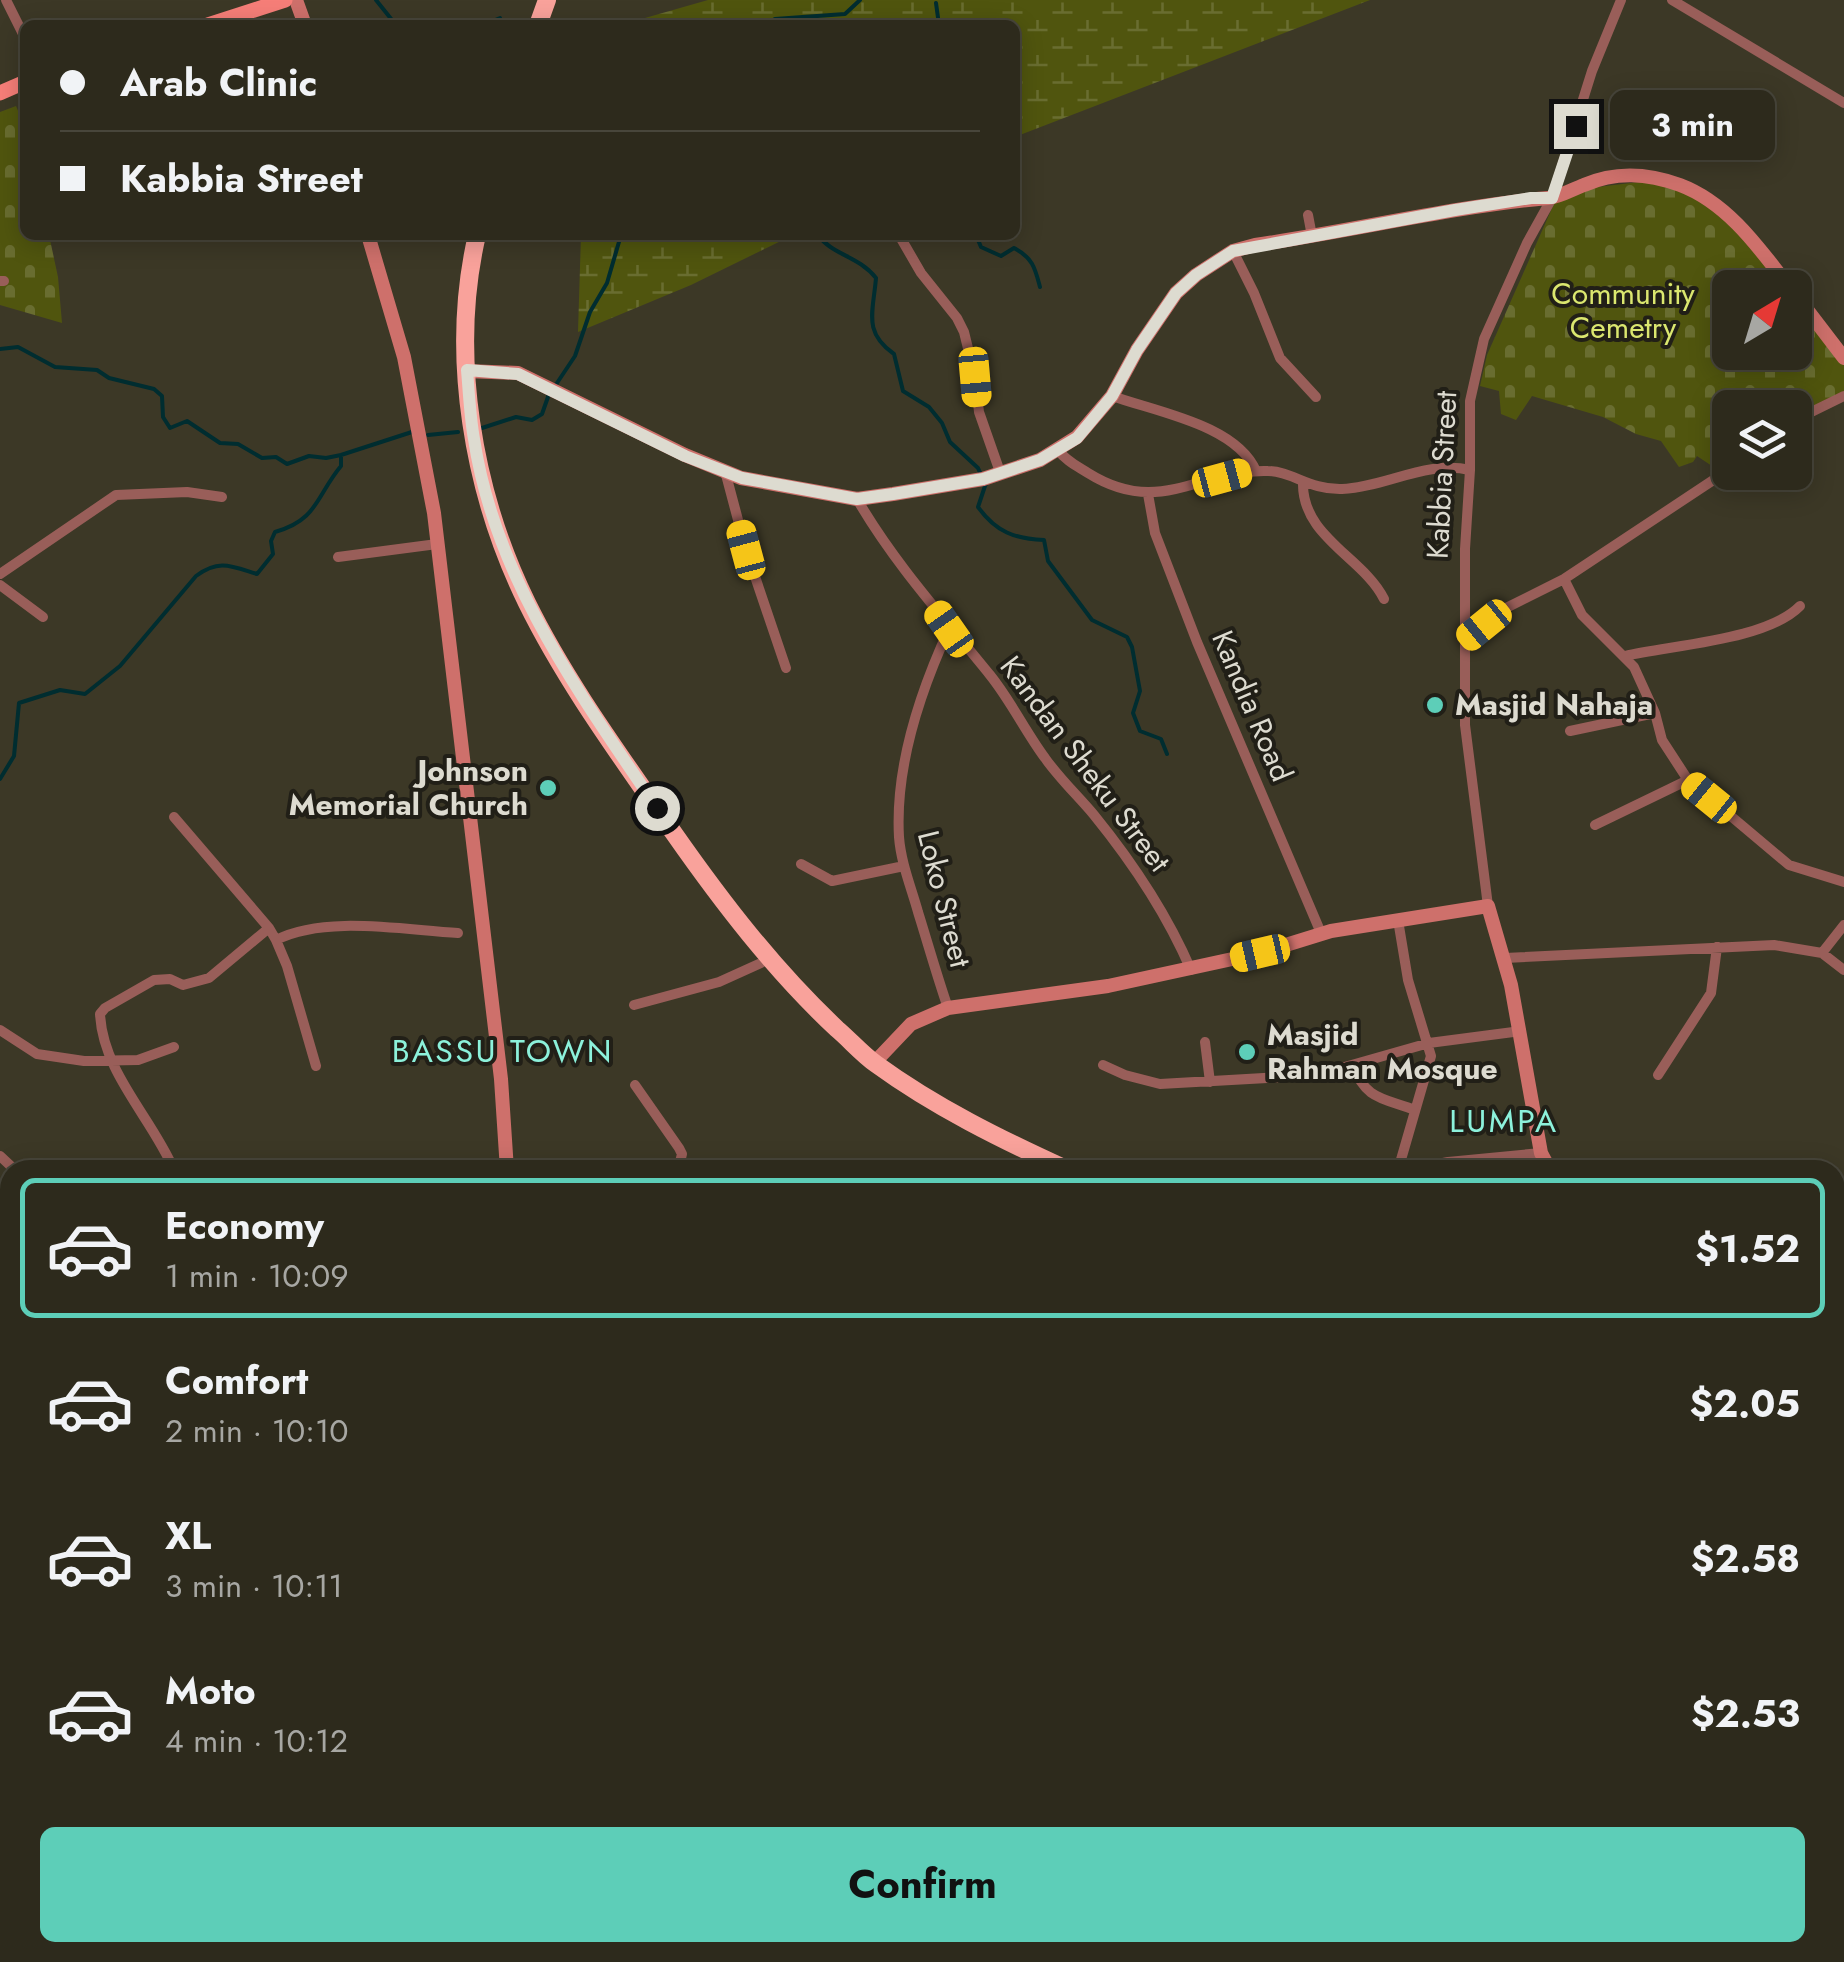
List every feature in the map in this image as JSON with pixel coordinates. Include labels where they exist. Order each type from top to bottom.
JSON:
[{"type":"highway","points":[[466,240],[456,354],[465,443],[487,528],[518,605],[556,676],[696,880],[761,963],[867,1071],[957,1126],[1026,1160]]},
{"type":"highway","points":[[476,240],[471,261],[467,370],[474,441],[496,526],[526,602],[565,672],[694,862],[753,940],[811,1004],[874,1063],[961,1118],[1047,1160]]},
{"type":"main road","points":[[223,20],[285,0]]},
{"type":"street","points":[[6,0],[20,28]]},
{"type":"street","name":"Kabbia Street","points":[[1545,1160],[1505,958],[1488,906],[1465,724],[1470,401],[1484,339],[1552,198],[1592,71],[1621,0]]},
{"type":"street","points":[[1672,0],[1844,103]]},
{"type":"street","points":[[467,370],[518,374],[685,456],[742,478],[857,499],[983,479],[1040,460],[1077,438],[1112,396],[1137,350],[1176,293],[1233,251],[1455,210],[1552,198],[1603,177],[1624,174],[1682,186],[1731,217],[1775,270]]},
{"type":"street","points":[[1308,215],[1312,236]]},
{"type":"street","points":[[369,240],[404,357],[434,512],[501,1080],[507,1160]]},
{"type":"street","points":[[902,240],[920,273],[964,332],[975,377],[978,412],[1000,472]]},
{"type":"street","points":[[1233,251],[1280,358],[1316,396]]},
{"type":"street","points":[[1812,316],[1844,358]]},
{"type":"street","points":[[1112,396],[1216,432],[1250,456],[1256,470]]},
{"type":"street","points":[[1812,412],[1844,396]]},
{"type":"street","points":[[1058,450],[1065,459],[1100,480],[1148,494],[1256,470],[1276,471],[1316,488],[1342,489],[1380,484],[1433,466],[1470,470]]},
{"type":"street","points":[[725,471],[746,550],[786,668]]},
{"type":"street","points":[[1466,640],[1502,610],[1564,580],[1712,481]]},
{"type":"street","points":[[1303,483],[1303,496],[1320,528],[1384,600]]},
{"type":"street","points":[[0,574],[116,496],[187,492],[222,497]]},
{"type":"street","name":"Kandia Road","points":[[1148,494],[1155,533],[1196,642],[1321,934]]},
{"type":"street","name":"Kandan Sheku Street","points":[[857,499],[949,629],[990,675],[1044,758],[1144,882],[1176,934],[1191,970]]},
{"type":"street","points":[[338,557],[437,544]]},
{"type":"street","points":[[1564,580],[1582,615],[1634,667],[1655,713],[1662,740],[1688,780],[1789,865],[1844,881]]},
{"type":"street","points":[[0,586],[42,616]]},
{"type":"street","points":[[1624,656],[1741,634],[1792,616],[1800,606]]},
{"type":"street","name":"Loko Street","points":[[948,1008],[904,866],[900,798],[906,759],[931,668],[949,629]]},
{"type":"street","points":[[1570,730],[1655,713]]},
{"type":"street","points":[[1595,825],[1688,780]]},
{"type":"street","points":[[174,817],[276,940],[316,1066]]},
{"type":"street","points":[[801,864],[832,881],[904,866]]},
{"type":"street","points":[[874,1063],[911,1024],[948,1008],[1091,989],[1191,970],[1321,934],[1488,906]]},
{"type":"street","points":[[1398,920],[1408,980],[1431,1056],[1401,1160]]},
{"type":"street","points":[[1822,953],[1844,925]]},
{"type":"street","points":[[167,1160],[112,1062],[100,1030],[100,1014],[154,980],[196,984],[209,978],[269,928]]},
{"type":"street","points":[[276,940],[296,930],[335,928],[458,933]]},
{"type":"street","points":[[1505,958],[1774,944],[1822,953],[1844,970]]},
{"type":"street","points":[[1658,1075],[1710,993],[1716,947]]},
{"type":"street","points":[[634,1005],[720,982],[761,963]]},
{"type":"street","points":[[0,1030],[36,1054],[112,1062],[138,1060],[174,1047]]},
{"type":"street","points":[[1104,1066],[1125,1076],[1160,1084],[1320,1074],[1429,1043],[1520,1031]]},
{"type":"street","points":[[1205,1042],[1210,1082]]},
{"type":"street","points":[[1353,1065],[1360,1085],[1368,1092],[1415,1110]]},
{"type":"street","points":[[634,1086],[679,1148],[680,1160]]},
{"type":"street","points":[[1491,1160],[1541,1153]]},
{"type":"green space","points":[[708,0],[1370,0],[1020,135],[1020,20],[629,20]]},
{"type":"green space","points":[[16,106],[20,115],[20,240],[50,240],[62,323],[0,305],[0,112]]},
{"type":"green space","name":"Community Cemetry","points":[[1647,181],[1698,193],[1774,270],[1712,270],[1712,370],[1812,370],[1812,316],[1844,358],[1844,392],[1812,408],[1812,390],[1712,390],[1712,466],[1697,456],[1693,462],[1679,467],[1661,441],[1636,434],[1603,417],[1532,396],[1516,420],[1501,414],[1499,391],[1480,386],[1487,355],[1557,197],[1581,189]]},
{"type":"green space","points":[[581,240],[783,240],[691,285],[578,332]]},
{"type":"waterway","points":[[376,0],[392,20]]},
{"type":"waterway","points":[[773,20],[845,14],[860,0]]},
{"type":"waterway","points":[[936,3],[938,20]]},
{"type":"waterway","points":[[495,20],[500,18]]},
{"type":"waterway","points":[[555,386],[575,356],[590,312],[607,283],[620,240]]},
{"type":"waterway","points":[[822,240],[876,278],[874,330],[894,354],[903,391],[929,407],[950,442],[981,475]]},
{"type":"waterway","points":[[978,240],[981,247],[1001,256],[1014,248],[1025,256],[1035,269],[1040,287]]},
{"type":"waterway","points":[[0,349],[18,347],[55,367],[97,370],[109,378],[154,389],[162,396],[163,417],[170,428],[187,421],[220,443],[238,444],[262,458],[276,457],[287,464],[309,456],[341,455],[415,431]]},
{"type":"waterway","points":[[482,428],[516,417],[532,420],[542,414],[549,394]]},
{"type":"waterway","points":[[428,435],[458,432]]},
{"type":"waterway","points":[[0,779],[14,756],[19,703],[60,690],[85,694],[120,666],[204,571],[225,566],[257,574],[273,554],[271,541],[275,532],[300,521],[315,506],[341,466],[341,455]]},
{"type":"waterway","points":[[986,483],[978,507],[985,516],[1007,532],[1044,540],[1048,561],[1092,620],[1127,637],[1140,691],[1133,713],[1140,731],[1161,739],[1167,754]]},
{"type":"place","name":"Masjid Nahaja","points":[[1435,705]]},
{"type":"place","name":"Johnson Memorial Church","points":[[548,788]]},
{"type":"place","name":"Masjid Rahman Mosque","points":[[1247,1052]]},
{"type":"district","name":"BASSU TOWN","points":[[503,1051]]},
{"type":"district","name":"LUMPA","points":[[1504,1121]]},
{"type":"route","points":[[657,808],[565,672],[526,602],[496,526],[474,441],[467,370],[518,374],[685,456],[742,478],[857,499],[983,479],[1040,460],[1077,438],[1112,396],[1160,312],[1196,275],[1233,251],[1455,210],[1552,198],[1576,126]]}]
